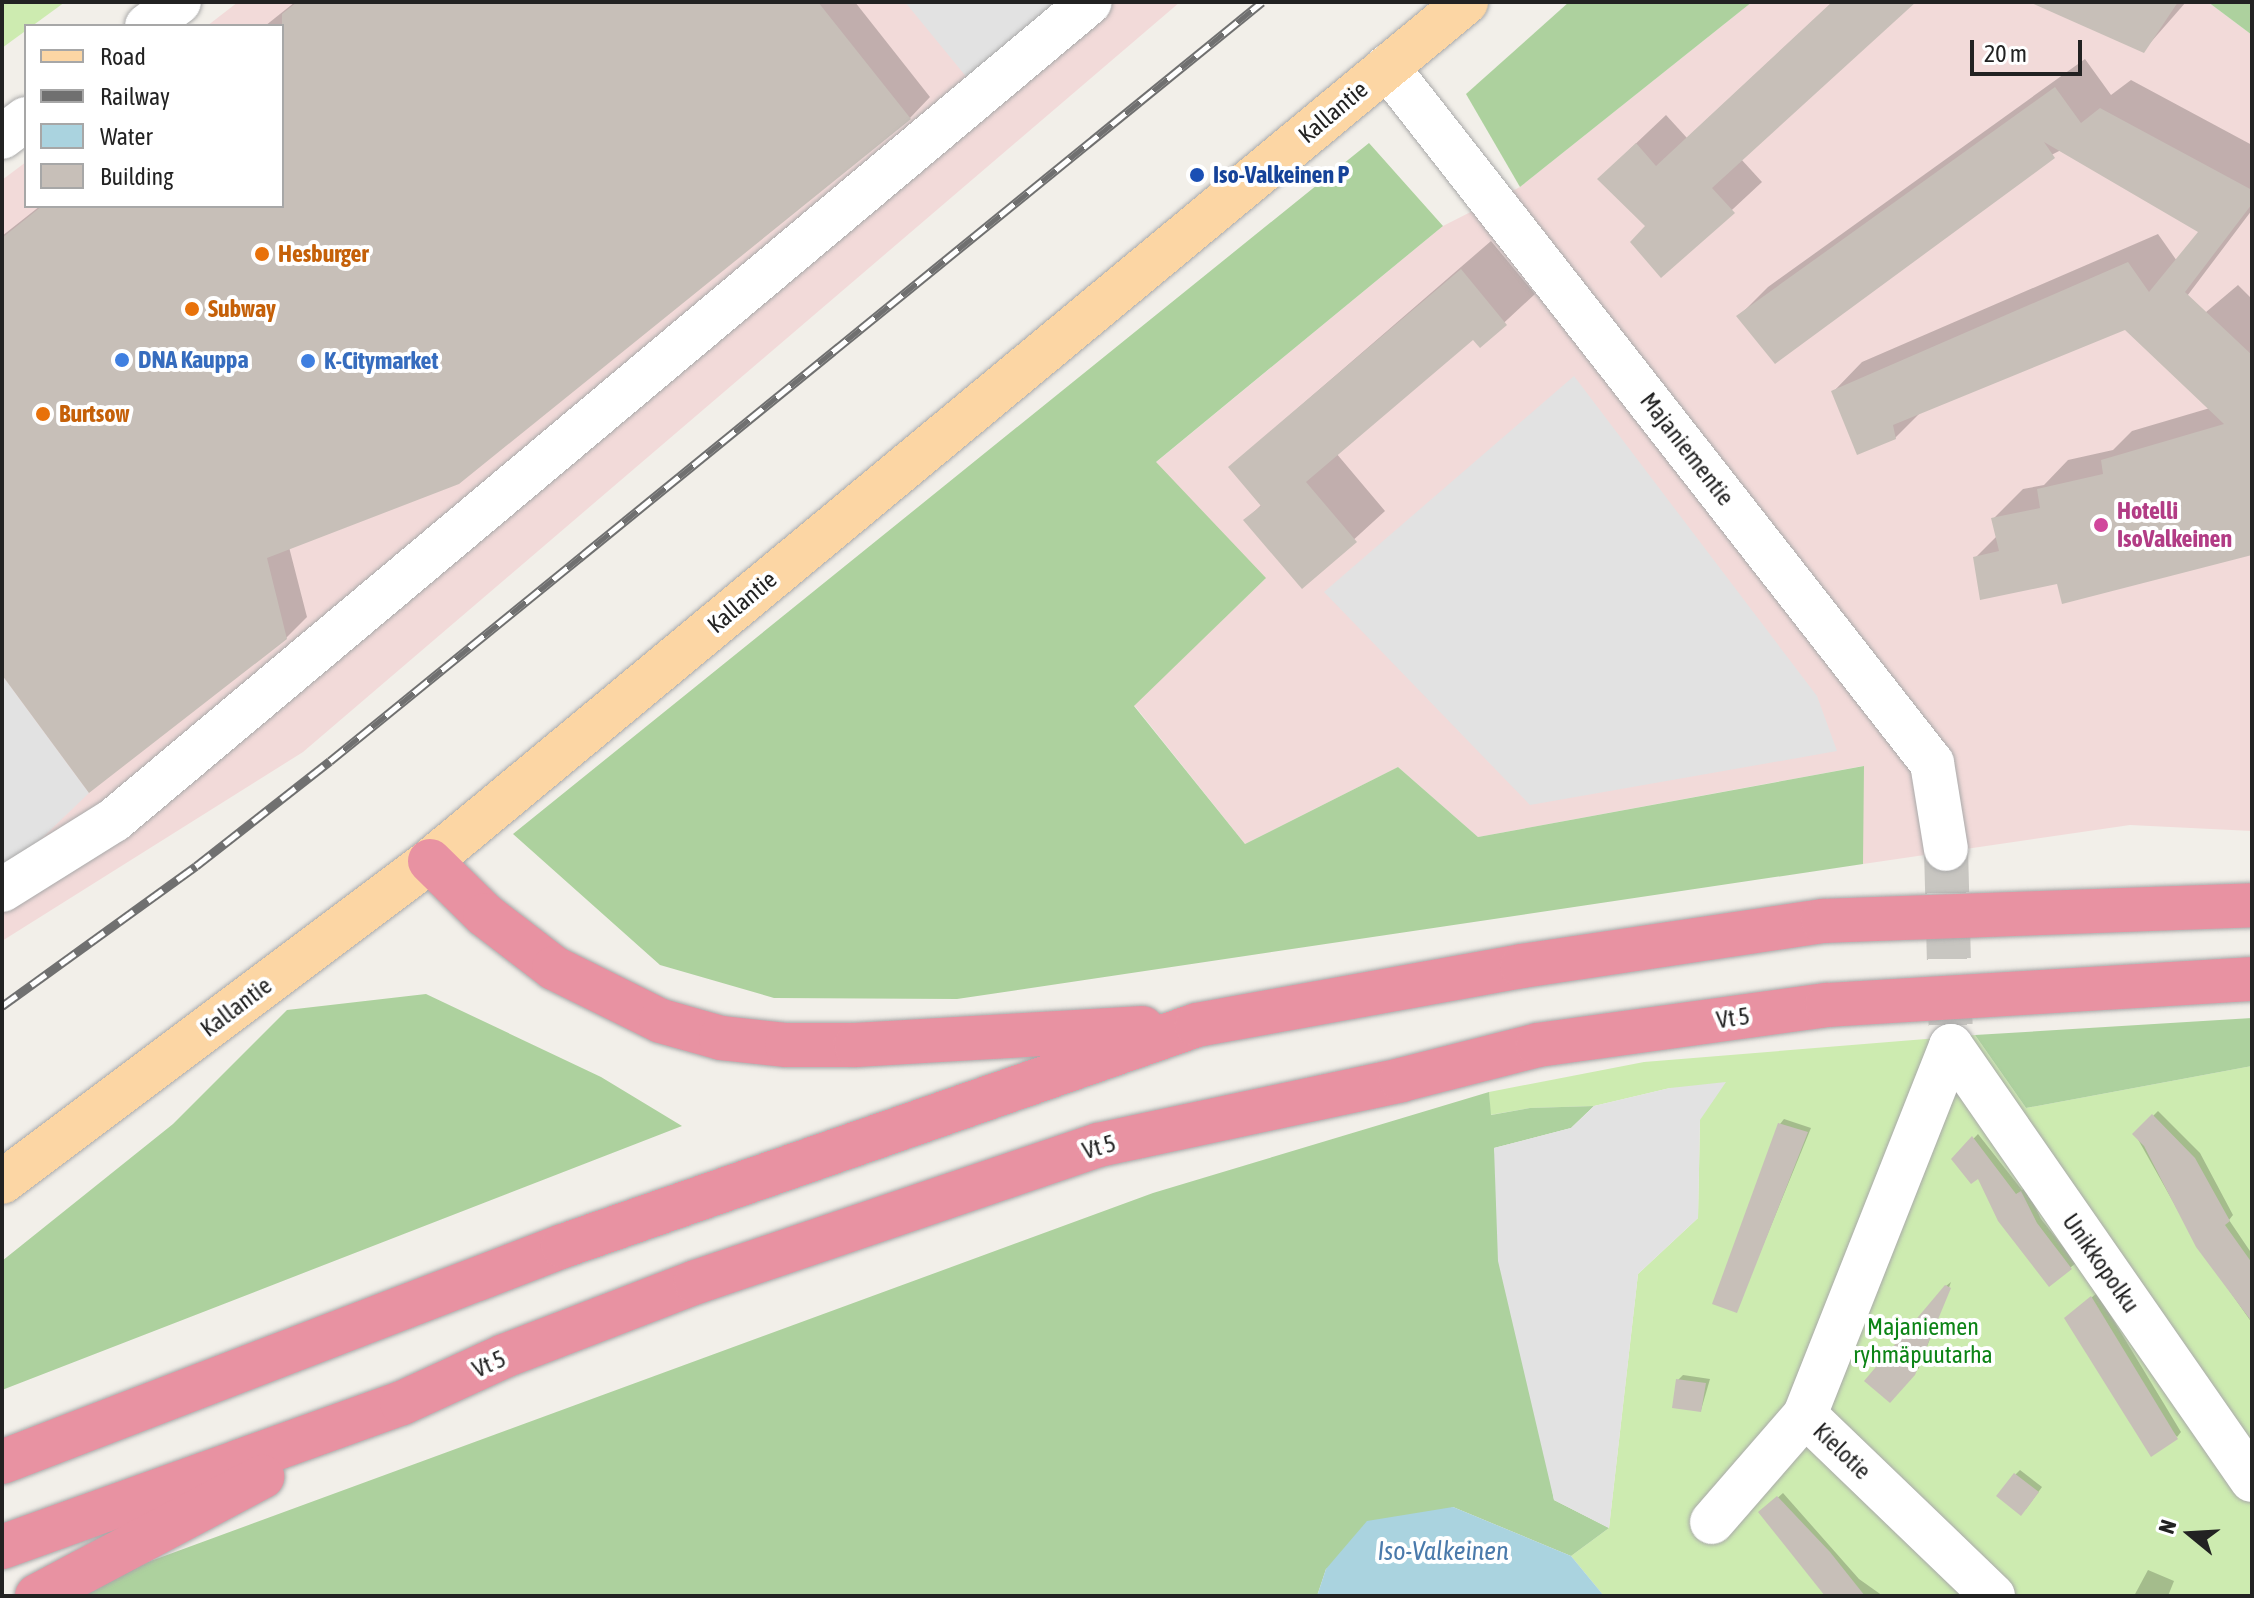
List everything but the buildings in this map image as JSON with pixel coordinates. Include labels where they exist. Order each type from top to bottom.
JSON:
[{"type":"highway","points":[[430,861],[485,915],[554,968],[661,1021],[721,1038],[787,1045],[856,1045],[1197,1025],[1522,966],[1823,921],[2252,905]]},
{"type":"highway","name":"Vt 5","points":[[2,1547],[402,1403],[504,1356],[696,1282],[1099,1145],[1554,1042],[1827,1005],[2252,979]]},
{"type":"highway","points":[[2,1462],[563,1246],[1197,1025]]},
{"type":"highway","points":[[37,1596],[402,1403]]},
{"type":"main road","name":"Kallantie","points":[[2,1182],[430,861],[1466,2]]},
{"type":"street","points":[[2,890],[114,820],[1090,2]]},
{"type":"street","name":"Majaniementie","points":[[1387,67],[1932,763],[1946,849]]},
{"type":"street","points":[[2,137],[24,120]]},
{"type":"street","name":"Kielotie","points":[[1951,1046],[1805,1415],[1993,1596]]},
{"type":"street","name":"Unikkopolku","points":[[1951,1046],[2252,1480]]},
{"type":"street","points":[[1712,1522],[1805,1415]]},
{"type":"shaded area","name":"K-Citymarket","points":[[238,2],[1180,2],[303,752],[2,941],[2,180],[24,164],[24,208],[284,208],[284,24],[210,24]]},
{"type":"shaded area","points":[[905,2],[1074,2],[973,85]]},
{"type":"shaded area","points":[[1752,2],[2208,2],[2252,35],[2252,831],[2130,825],[1863,864],[1863,766],[1478,837],[1398,767],[1245,844],[1134,705],[1265,579],[1155,463],[1443,226],[1520,187]]},
{"type":"shaded area","points":[[1574,376],[1817,696],[1837,751],[1530,805],[1324,592]]},
{"type":"shaded area","points":[[2,675],[89,793],[39,841],[2,864]]},
{"type":"shaded area","points":[[1726,1082],[1700,1120],[1698,1218],[1638,1274],[1609,1528],[1554,1500],[1498,1261],[1494,1148],[1571,1128],[1594,1106],[1670,1088]]},
{"type":"green space","points":[[2,2],[65,2],[35,24],[24,24],[24,32],[2,48]]},
{"type":"green space","points":[[1569,2],[1752,2],[1520,187],[1466,94]]},
{"type":"green space","points":[[2208,2],[2252,2],[2252,35]]},
{"type":"green space","points":[[1369,143],[1443,226],[1156,462],[1266,578],[1134,706],[1245,844],[1398,767],[1478,837],[1864,766],[1863,864],[957,999],[774,998],[660,965],[513,834]]},
{"type":"green space","points":[[426,994],[601,1077],[682,1126],[2,1390],[2,1261],[173,1124],[287,1010]]},
{"type":"green space","points":[[2252,1018],[2252,1066],[2026,1108],[1975,1035]]},
{"type":"green space","name":"Majaniemen ryhmäpuutarha","points":[[1975,1035],[2026,1108],[2252,1066],[2252,1596],[1604,1596],[1571,1556],[1609,1528],[1638,1274],[1698,1218],[1700,1120],[1670,1088],[1594,1106],[1530,1108],[1490,1115],[1489,1092],[1644,1062]]},
{"type":"green space","points":[[1489,1092],[1491,1115],[1530,1108],[1594,1106],[1571,1128],[1494,1148],[1554,1500],[1609,1528],[1571,1556],[1453,1507],[1326,1569],[1317,1596],[81,1596],[137,1566],[1153,1193]]},
{"type":"water","name":"Iso-Valkeinen","points":[[1453,1507],[1571,1556],[1604,1596],[1317,1596],[1326,1569],[1367,1521]]},
{"type":"tunnel","points":[[1946,849],[1951,1046]]},
{"type":"railway","points":[[2,1006],[196,866],[330,761],[1262,2]]},
{"type":"place","name":"Iso-Valkeinen P","points":[[1197,175]]},
{"type":"place","name":"Hesburger","points":[[262,254]]},
{"type":"place","name":"Subway","points":[[192,309]]},
{"type":"place","name":"DNA Kauppa","points":[[122,360]]},
{"type":"place","name":"K-Citymarket","points":[[308,361]]},
{"type":"place","name":"Burtsow","points":[[43,414]]},
{"type":"place","name":"Hotelli IsoValkeinen","points":[[2101,525]]}]
